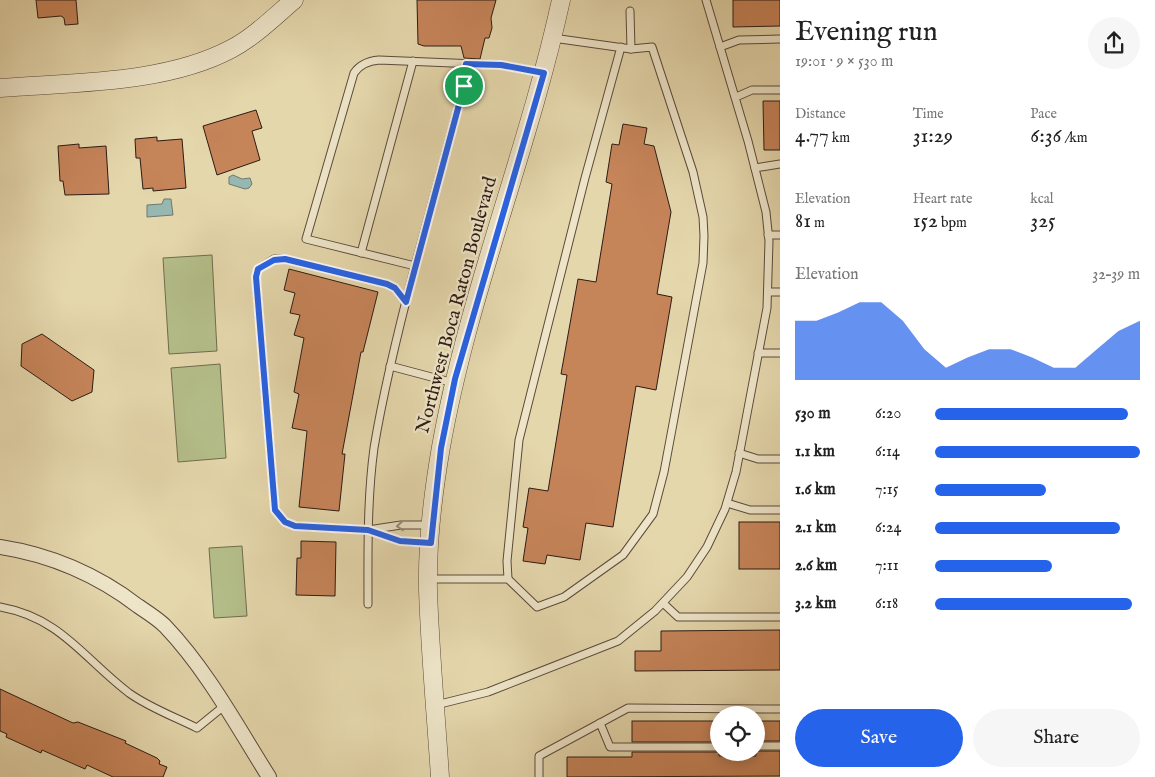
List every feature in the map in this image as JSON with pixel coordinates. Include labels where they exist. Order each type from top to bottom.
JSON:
[{"type":"street","points":[[0,88],[148,76],[183,69],[232,49],[294,0]]},
{"type":"street","name":"Northwest Boca Raton Boulevard","points":[[440,777],[429,578],[432,525],[441,448],[454,383],[544,73],[561,0]]},
{"type":"street","points":[[0,547],[24,550],[57,560],[88,573],[117,590],[165,626],[202,671],[269,777]]},
{"type":"lane","points":[[435,705],[488,692],[618,641],[638,627],[687,577],[707,547],[726,503],[739,453],[768,292],[768,235],[766,212],[755,168],[736,97],[706,0]]},
{"type":"lane","points":[[630,11],[631,49]]},
{"type":"lane","points":[[553,38],[621,47],[631,49],[652,47],[693,172],[703,218],[702,263],[664,472],[653,514],[623,555],[564,597],[537,607],[508,578],[507,562],[518,440],[584,178],[621,47]]},
{"type":"lane","points":[[720,47],[739,40],[780,39]]},
{"type":"lane","points":[[415,266],[306,240],[354,73],[358,68],[370,61],[413,61],[501,65],[544,73]]},
{"type":"lane","points":[[361,253],[413,61]]},
{"type":"lane","points":[[368,604],[368,530],[374,450],[390,366],[464,86],[466,64]]},
{"type":"lane","points":[[736,97],[752,90],[780,90]]},
{"type":"lane","points":[[755,168],[780,164]]},
{"type":"lane","points":[[768,235],[780,235]]},
{"type":"lane","points":[[406,302],[395,288],[387,284],[285,259],[266,263],[258,269],[256,277],[275,510],[285,522],[295,526],[368,530],[401,525],[432,525]]},
{"type":"lane","points":[[768,292],[780,292]]},
{"type":"lane","points":[[758,353],[780,353]]},
{"type":"lane","points":[[390,366],[454,383]]},
{"type":"lane","points":[[739,453],[758,459],[780,459]]},
{"type":"lane","points":[[726,503],[750,510],[780,510]]},
{"type":"lane","points":[[368,530],[400,541],[431,543]]},
{"type":"lane","points":[[429,578],[508,578]]},
{"type":"lane","points":[[663,603],[678,617],[780,617]]},
{"type":"lane","points":[[0,607],[33,616],[60,631],[130,693],[198,728],[224,706]]},
{"type":"lane","points":[[539,777],[539,756],[628,708],[780,709]]},
{"type":"lane","points":[[600,723],[610,747],[710,746]]},
{"type":"lane","points":[[765,746],[780,746]]},
{"type":"green space","points":[[212,255],[217,351],[169,354],[163,258]]},
{"type":"green space","points":[[220,364],[226,458],[178,462],[171,368]]},
{"type":"green space","points":[[242,546],[247,616],[214,618],[209,548]]},
{"type":"water","points":[[233,175],[242,179],[250,178],[252,184],[249,188],[245,189],[229,184],[229,177]]},
{"type":"water","points":[[164,199],[171,199],[173,215],[147,217],[147,205],[162,204]]},
{"type":"building","points":[[36,0],[76,0],[78,24],[65,25],[64,18],[61,16],[38,18]]},
{"type":"building","points":[[417,0],[496,0],[491,18],[492,28],[489,38],[485,38],[480,59],[464,58],[461,46],[424,46],[418,44]]},
{"type":"building","points":[[733,0],[780,0],[780,26],[733,27]]},
{"type":"building","points":[[763,101],[780,101],[780,150],[764,150]]},
{"type":"building","points":[[256,110],[262,128],[252,131],[260,160],[217,175],[203,126]]},
{"type":"building","points":[[623,124],[647,128],[644,144],[654,146],[671,212],[657,294],[672,297],[656,390],[636,386],[613,527],[586,523],[580,560],[547,555],[545,564],[523,561],[528,528],[523,527],[529,488],[548,491],[567,375],[561,374],[578,279],[596,282],[612,184],[606,182],[612,144],[619,145]]},
{"type":"building","points":[[157,137],[157,141],[182,139],[186,188],[153,191],[153,188],[143,189],[140,158],[136,158],[135,139]]},
{"type":"building","points":[[79,144],[79,148],[106,146],[109,194],[65,195],[63,181],[60,181],[58,146]]},
{"type":"building","points":[[289,269],[378,292],[363,352],[361,352],[342,454],[345,454],[339,511],[299,507],[307,431],[292,428],[299,394],[294,392],[304,338],[294,335],[300,315],[290,313],[295,293],[284,290]]},
{"type":"building","points":[[42,334],[94,370],[92,392],[72,401],[21,366],[22,344]]},
{"type":"building","points":[[739,522],[780,522],[780,569],[739,569]]},
{"type":"building","points":[[301,541],[336,542],[335,596],[296,595],[297,558],[301,558]]},
{"type":"building","points":[[780,630],[780,670],[635,671],[635,651],[661,651],[661,631]]},
{"type":"building","points":[[0,689],[73,723],[78,722],[126,741],[125,743],[157,758],[160,761],[159,764],[167,767],[163,777],[113,777],[87,765],[85,769],[42,750],[41,753],[6,737],[7,734],[0,731]]},
{"type":"building","points":[[632,721],[710,721],[710,742],[632,742]]},
{"type":"building","points":[[765,721],[780,721],[780,741],[765,741]]},
{"type":"building","points":[[765,751],[780,751],[780,776],[567,777],[567,757],[632,757],[632,752],[710,752],[710,761],[765,761]]},
{"type":"route","points":[[466,64],[501,65],[544,73],[455,379],[441,448],[432,518],[431,543],[400,541],[368,530],[295,526],[285,522],[275,510],[256,277],[258,269],[274,260],[285,259],[387,284],[395,288],[406,302],[464,86],[466,64]]}]
